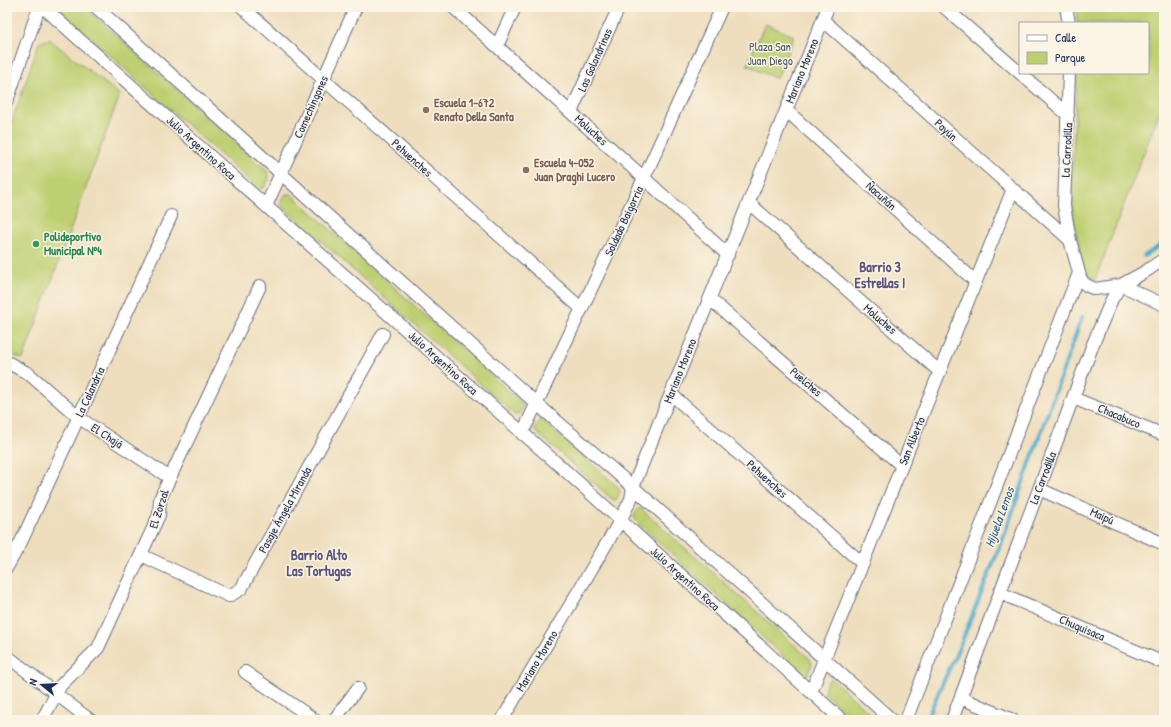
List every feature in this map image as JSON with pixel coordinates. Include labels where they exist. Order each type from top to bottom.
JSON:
[{"type":"street","points":[[7,101],[39,7]]},
{"type":"street","name":"Julio Argentino Roca","points":[[43,7],[842,720]]},
{"type":"street","points":[[96,7],[537,404],[633,487],[892,720]]},
{"type":"street","name":"Pehuenches","points":[[242,7],[582,309]]},
{"type":"street","name":"Comechingones","points":[[266,206],[356,7]]},
{"type":"street","name":"Moluches","points":[[453,7],[728,255]]},
{"type":"street","points":[[498,46],[515,7]]},
{"type":"street","name":"Las Golondrinas","points":[[571,112],[618,7]]},
{"type":"street","name":"Soldado Baigorria","points":[[522,434],[644,178],[722,7]]},
{"type":"street","name":"Mariano Moreno","points":[[502,720],[620,521],[631,499],[633,487],[828,7]]},
{"type":"street","points":[[944,7],[1019,72]]},
{"type":"street","points":[[1066,7],[1069,22]]},
{"type":"street","name":"Payún","points":[[823,20],[1070,240]]},
{"type":"street","points":[[1021,74],[1068,115]]},
{"type":"street","name":"La Carrodilla","points":[[1069,74],[1064,206],[1070,240],[1079,273],[1086,285],[1092,288],[1121,285]]},
{"type":"street","name":"Ñacuñán","points":[[786,110],[976,282]]},
{"type":"street","name":"San Alberto","points":[[811,692],[1012,189]]},
{"type":"street","name":"Moluches","points":[[749,203],[940,372]]},
{"type":"street","name":"La Calandria","points":[[7,567],[22,540],[171,216]]},
{"type":"street","points":[[1121,285],[1164,259]]},
{"type":"street","points":[[906,720],[1079,273]]},
{"type":"street","points":[[1121,285],[1164,305]]},
{"type":"street","name":"La Carrodilla","points":[[952,720],[1093,344],[1112,299],[1121,285]]},
{"type":"street","name":"El Zorzal","points":[[42,720],[61,685],[98,648],[159,515],[160,499],[260,286]]},
{"type":"street","name":"Puelches","points":[[710,299],[902,466]]},
{"type":"street","name":"Pasaje Ángela Miranda","points":[[141,555],[229,596],[240,589],[383,334]]},
{"type":"street","name":"El Chajá","points":[[7,362],[29,374],[78,417],[170,478]]},
{"type":"street","name":"Pehuenches","points":[[671,394],[863,564]]},
{"type":"street","name":"Chacabuco","points":[[1074,398],[1164,435]]},
{"type":"street","name":"Maipú","points":[[1039,489],[1164,544]]},
{"type":"street","name":"Chuquisaca","points":[[1000,593],[1164,663]]},
{"type":"street","points":[[7,656],[90,720]]},
{"type":"street","points":[[245,672],[316,720]]},
{"type":"street","points":[[334,720],[358,688]]},
{"type":"street","points":[[961,698],[1013,720]]},
{"type":"green space","points":[[56,7],[85,7],[268,172],[269,178],[264,188],[259,189]]},
{"type":"green space","points":[[1075,7],[1164,7],[1164,100],[1095,280],[1084,270],[1073,212],[1072,176],[1077,74],[1149,74],[1149,22],[1077,22],[1077,12]]},
{"type":"green space","name":"Plaza San Juan Diego","points":[[765,24],[794,36],[777,79],[747,65]]},
{"type":"green space","name":"Polideportivo Municipal Nº4","points":[[49,39],[120,95],[23,359],[7,353],[7,136],[39,43]]},
{"type":"green space","points":[[286,194],[291,194],[522,403],[523,407],[519,414],[515,415],[282,206],[281,201]]},
{"type":"green space","points":[[540,419],[619,488],[620,492],[616,500],[613,500],[535,431]]},
{"type":"green space","points":[[639,508],[810,659],[812,664],[808,674],[804,675],[635,520],[634,516]]},
{"type":"green space","points":[[830,679],[833,680],[877,720],[854,720],[825,694],[827,682]]},
{"type":"waterway","name":"Hijuela Lemos","points":[[1144,256],[1164,243]]},
{"type":"waterway","name":"Hijuela Lemos","points":[[926,720],[962,641],[1004,536],[1082,317]]},
{"type":"place","name":"Escuela 1-672 Renato Della Santa","points":[[426,110]]},
{"type":"place","name":"Escuela 4-052 Juan Draghi Lucero","points":[[526,170]]},
{"type":"place","name":"Polideportivo Municipal Nº4","points":[[36,244]]},
{"type":"district","name":"Barrio 3 Estrellas I","points":[[880,276]]},
{"type":"district","name":"Barrio Alto Las Tortugas","points":[[319,564]]}]
